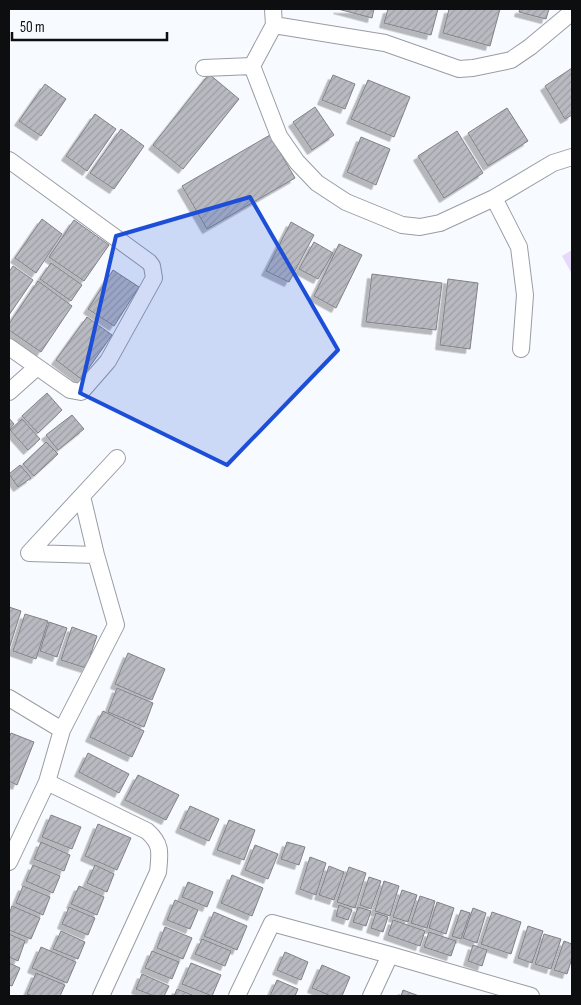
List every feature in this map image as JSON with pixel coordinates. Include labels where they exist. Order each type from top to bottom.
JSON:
[{"type":"street","points":[[273,9],[274,25],[252,66],[279,136],[297,162],[316,183],[346,202],[402,225],[420,226],[440,223],[494,198],[553,163],[572,157]]},
{"type":"street","points":[[274,25],[385,43],[459,69],[511,60],[530,47],[572,12]]},
{"type":"street","points":[[204,68],[252,66]]},
{"type":"street","points":[[9,160],[149,262],[154,272],[154,278],[108,361],[81,392],[70,390],[9,347]]},
{"type":"street","points":[[494,198],[519,247],[525,295],[521,349]]},
{"type":"street","points":[[9,392],[37,367]]},
{"type":"street","points":[[96,555],[29,554],[117,458]]},
{"type":"street","points":[[9,862],[47,782],[62,730],[116,626],[82,496]]},
{"type":"street","points":[[9,698],[62,730]]},
{"type":"street","points":[[47,782],[146,831],[156,839],[160,853],[158,872],[101,996]]},
{"type":"street","points":[[237,996],[272,923],[390,955],[499,992],[531,996]]},
{"type":"street","points":[[370,996],[390,955]]},
{"type":"highlighted area","points":[[250,197],[338,350],[227,465],[80,393],[116,236]]},
{"type":"shaded area","points":[[572,250],[572,274],[562,256]]},
{"type":"building","points":[[338,9],[374,9],[372,18]]},
{"type":"building","points":[[388,9],[438,9],[431,35],[384,23]]},
{"type":"building","points":[[449,9],[500,9],[490,46],[443,33]]},
{"type":"building","points":[[520,9],[549,9],[546,19],[519,12]]},
{"type":"building","points":[[572,68],[572,115],[565,119],[545,86]]},
{"type":"building","points":[[209,74],[239,99],[183,169],[153,145]]},
{"type":"building","points":[[333,75],[355,84],[345,109],[322,100]]},
{"type":"building","points":[[368,80],[410,97],[394,137],[351,119]]},
{"type":"building","points":[[45,84],[66,99],[41,136],[19,121]]},
{"type":"building","points":[[315,107],[334,135],[312,150],[293,122]]},
{"type":"building","points":[[507,108],[528,141],[488,166],[468,133]]},
{"type":"building","points":[[95,114],[116,129],[87,171],[66,156]]},
{"type":"building","points":[[121,129],[144,146],[114,189],[90,173]]},
{"type":"building","points":[[457,131],[483,173],[444,198],[418,156]]},
{"type":"building","points":[[270,135],[295,178],[207,229],[182,186]]},
{"type":"building","points":[[361,137],[390,149],[376,185],[347,172]]},
{"type":"building","points":[[42,219],[62,234],[36,273],[15,258]]},
{"type":"building","points":[[74,220],[109,245],[84,281],[49,257]]},
{"type":"building","points":[[291,222],[314,235],[289,282],[266,271]]},
{"type":"building","points":[[314,242],[333,253],[318,279],[299,269]]},
{"type":"building","points":[[339,244],[362,255],[336,308],[314,296]]},
{"type":"building","points":[[51,263],[82,285],[71,301],[40,279]]},
{"type":"building","points":[[13,266],[33,280],[9,315],[9,272]]},
{"type":"building","points":[[113,270],[139,287],[114,326],[88,309]]},
{"type":"building","points":[[372,274],[442,283],[436,330],[366,322]]},
{"type":"building","points":[[448,279],[478,283],[470,349],[440,345]]},
{"type":"building","points":[[38,281],[72,306],[41,352],[9,330],[9,324]]},
{"type":"building","points":[[87,317],[112,335],[81,379],[56,360]]},
{"type":"building","points":[[47,393],[62,410],[38,433],[22,416]]},
{"type":"building","points":[[72,415],[84,429],[58,450],[46,435]]},
{"type":"building","points":[[9,418],[14,424],[9,430]]},
{"type":"building","points":[[22,419],[40,439],[28,450],[10,430]]},
{"type":"building","points":[[46,442],[58,454],[34,476],[23,464]]},
{"type":"building","points":[[20,465],[31,478],[18,487],[9,474]]},
{"type":"building","points":[[9,607],[21,611],[9,649]]},
{"type":"building","points":[[25,614],[48,621],[36,659],[13,651]]},
{"type":"building","points":[[49,622],[67,628],[57,657],[40,651]]},
{"type":"building","points":[[72,627],[97,636],[86,668],[61,660]]},
{"type":"building","points":[[128,653],[165,669],[152,700],[115,684]]},
{"type":"building","points":[[117,688],[153,703],[144,727],[108,712]]},
{"type":"building","points":[[103,711],[144,731],[132,757],[90,737]]},
{"type":"building","points":[[11,733],[34,742],[17,785],[9,781],[9,738]]},
{"type":"building","points":[[88,753],[129,774],[119,793],[79,772]]},
{"type":"building","points":[[138,775],[179,795],[166,820],[125,800]]},
{"type":"building","points":[[190,806],[219,819],[209,841],[180,828]]},
{"type":"building","points":[[51,815],[81,827],[72,849],[42,837]]},
{"type":"building","points":[[229,820],[255,830],[244,860],[217,850]]},
{"type":"building","points":[[98,824],[131,838],[117,870],[85,856]]},
{"type":"building","points":[[41,842],[70,855],[64,871],[34,859]]},
{"type":"building","points":[[287,842],[305,847],[299,865],[281,859]]},
{"type":"building","points":[[255,845],[278,854],[268,879],[245,870]]},
{"type":"building","points":[[310,857],[326,863],[316,895],[300,889]]},
{"type":"building","points":[[33,865],[60,876],[53,893],[26,881]]},
{"type":"building","points":[[95,865],[114,874],[107,892],[87,883]]},
{"type":"building","points":[[329,866],[344,872],[334,900],[319,895]]},
{"type":"building","points":[[349,867],[366,873],[355,908],[337,902]]},
{"type":"building","points":[[232,875],[263,888],[252,916],[221,903]]},
{"type":"building","points":[[369,877],[381,881],[371,909],[360,905]]},
{"type":"building","points":[[384,881],[399,886],[390,916],[375,911]]},
{"type":"building","points":[[188,882],[213,892],[207,907],[182,897]]},
{"type":"building","points":[[23,886],[50,897],[43,915],[16,903]]},
{"type":"building","points":[[79,886],[104,897],[97,915],[71,904]]},
{"type":"building","points":[[402,890],[417,895],[408,922],[393,917]]},
{"type":"building","points":[[420,896],[435,901],[427,928],[411,923]]},
{"type":"building","points":[[175,900],[198,910],[190,929],[167,920]]},
{"type":"building","points":[[437,902],[454,908],[446,934],[429,928]]},
{"type":"building","points":[[339,905],[352,910],[348,920],[336,916]]},
{"type":"building","points":[[12,906],[40,918],[31,939],[9,930],[9,914]]},
{"type":"building","points":[[69,907],[95,918],[88,935],[62,924]]},
{"type":"building","points":[[358,907],[371,911],[366,926],[353,922]]},
{"type":"building","points":[[473,908],[486,913],[477,943],[463,938]]},
{"type":"building","points":[[461,910],[470,913],[461,939],[452,936]]},
{"type":"building","points":[[214,912],[247,926],[237,950],[204,936]]},
{"type":"building","points":[[492,912],[521,922],[511,954],[481,944]]},
{"type":"building","points":[[376,913],[388,917],[383,932],[371,928]]},
{"type":"building","points":[[393,920],[425,931],[420,946],[388,935]]},
{"type":"building","points":[[528,926],[543,931],[532,963],[518,958]]},
{"type":"building","points":[[165,927],[192,938],[183,959],[157,948]]},
{"type":"building","points":[[61,931],[85,942],[78,959],[53,949]]},
{"type":"building","points":[[429,932],[456,941],[451,956],[424,947]]},
{"type":"building","points":[[9,934],[25,941],[18,961],[9,957]]},
{"type":"building","points":[[544,934],[561,939],[551,969],[535,964]]},
{"type":"building","points":[[202,939],[231,951],[225,966],[195,954]]},
{"type":"building","points":[[564,941],[572,944],[572,958],[567,974],[554,970]]},
{"type":"building","points":[[473,945],[487,950],[482,966],[468,961]]},
{"type":"building","points":[[41,947],[76,962],[67,983],[32,968]]},
{"type":"building","points":[[152,951],[179,962],[172,979],[145,968]]},
{"type":"building","points":[[285,952],[308,962],[301,980],[277,970]]},
{"type":"building","points":[[9,963],[20,968],[12,986],[9,985]]},
{"type":"building","points":[[191,963],[221,975],[212,996],[182,984]]},
{"type":"building","points":[[322,965],[350,977],[342,996],[331,996],[312,988]]},
{"type":"building","points":[[36,973],[65,985],[60,996],[33,996],[27,994]]},
{"type":"building","points":[[142,974],[169,986],[164,996],[154,996],[136,989]]},
{"type":"building","points":[[277,980],[298,989],[295,996],[270,996]]},
{"type":"building","points":[[177,989],[195,996],[174,996]]},
{"type":"building","points":[[403,990],[419,996],[401,996]]}]
